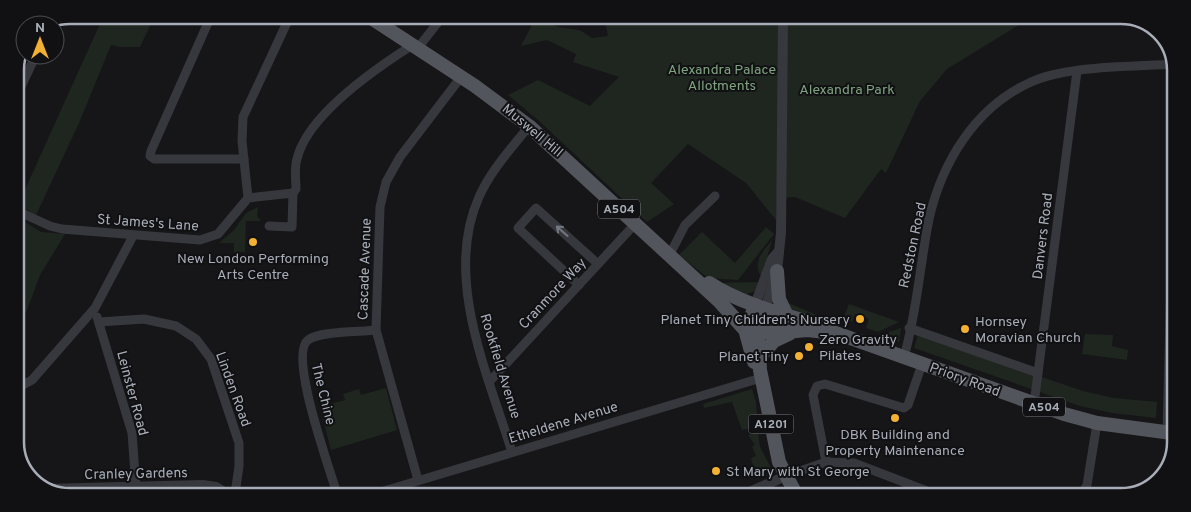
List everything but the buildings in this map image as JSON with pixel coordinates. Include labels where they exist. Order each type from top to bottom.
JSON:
[{"type":"main road","name":"Muswell Hill","points":[[380,24],[500,103],[530,126],[719,301],[754,327]]},
{"type":"main road","name":"Muswell Hill","points":[[680,266],[722,292],[760,307],[822,326],[836,333]]},
{"type":"main road","points":[[777,271],[779,298],[787,316]]},
{"type":"main road","name":"A1201","points":[[722,292],[754,327],[755,364],[775,446],[792,488]]},
{"type":"main road","points":[[754,327],[755,318],[760,307]]},
{"type":"main road","name":"Priory Road","points":[[754,327],[836,333],[1034,404],[1096,423],[1167,432]]},
{"type":"main road","points":[[757,372],[774,341],[800,330]]},
{"type":"street","points":[[207,24],[150,156],[154,159],[244,159]]},
{"type":"street","points":[[286,24],[245,109],[242,127],[248,198],[293,193]]},
{"type":"street","points":[[269,226],[292,227],[293,193],[296,190],[296,160],[304,140],[318,122],[366,76],[414,47],[436,24]]},
{"type":"street","points":[[760,307],[777,271],[782,211],[783,24]]},
{"type":"street","points":[[24,79],[31,65]]},
{"type":"street","name":"Redston Road","points":[[904,357],[930,216],[945,172],[964,136],[994,103],[1030,82],[1077,71],[1167,65]]},
{"type":"street","name":"Danvers Road","points":[[1034,404],[1077,71]]},
{"type":"street","name":"Cascade Avenue","points":[[418,480],[376,330],[380,208],[386,182],[400,157],[462,78]]},
{"type":"street","name":"Rookfield Avenue","points":[[512,452],[472,326],[466,278],[469,230],[478,198],[493,171],[530,126]]},
{"type":"street","points":[[669,256],[685,225],[715,196]]},
{"type":"street","name":"St James's Lane","points":[[24,214],[50,226],[133,236],[200,240],[218,234],[248,198]]},
{"type":"street","points":[[579,285],[518,228],[536,208],[598,264]]},
{"type":"street","name":"Cranmore Way","points":[[490,382],[635,224]]},
{"type":"street","points":[[24,384],[32,380],[95,308],[133,236]]},
{"type":"street","points":[[760,307],[772,259],[778,252]]},
{"type":"street","name":"Leinster Road","points":[[95,308],[132,433],[136,487]]},
{"type":"street","name":"Linden Road","points":[[99,322],[144,319],[176,326],[196,339],[212,359],[239,443],[239,466],[236,488]]},
{"type":"street","points":[[909,328],[1038,373]]},
{"type":"street","name":"The Chine","points":[[335,488],[307,393],[301,356],[304,344],[310,338],[376,330]]},
{"type":"street","points":[[826,462],[813,395],[817,386],[825,384],[901,409],[908,405],[922,364]]},
{"type":"street","name":"Etheldene Avenue","points":[[393,488],[512,452],[757,372]]},
{"type":"street","points":[[1085,488],[1096,423]]},
{"type":"street","points":[[758,488],[826,462],[859,465],[919,488]]},
{"type":"street","name":"Cranley Gardens","points":[[90,488],[203,485],[218,488]]},
{"type":"green space","points":[[100,24],[151,24],[140,47],[111,45],[79,123],[36,215],[24,208],[24,192]]},
{"type":"green space","points":[[532,24],[552,24],[580,31],[592,38],[608,36],[606,25],[603,24],[1024,24],[1019,25],[947,69],[920,101],[886,173],[881,169],[845,218],[795,197],[776,198],[776,220],[746,183],[688,144],[651,183],[674,204],[647,222],[539,121],[508,95],[538,80],[590,106],[619,77],[573,62],[576,54],[547,40],[521,46]]},
{"type":"green space","points":[[258,207],[257,216],[261,221],[246,221],[245,252],[234,252],[234,243],[219,243],[234,230],[246,213]]},
{"type":"green space","points":[[24,222],[41,232],[65,234],[40,275],[24,314]]},
{"type":"green space","points":[[766,227],[774,234],[738,280],[708,278],[679,255],[702,232],[735,263]]},
{"type":"green space","points":[[772,240],[762,275],[760,275],[758,260]]},
{"type":"green space","points":[[716,283],[759,283],[755,291],[745,295]]},
{"type":"green space","points":[[788,303],[822,317],[822,319],[791,310]]},
{"type":"green space","points":[[849,304],[899,322],[878,332],[866,328],[869,319],[855,314],[852,322],[843,319]]},
{"type":"green space","points":[[901,328],[899,342],[880,335]]},
{"type":"green space","points":[[1085,334],[1113,335],[1112,346],[1128,350],[1127,360],[1082,354]]},
{"type":"green space","points":[[918,335],[1083,391],[1114,398],[1157,402],[1156,418],[1112,413],[1080,406],[914,348]]},
{"type":"green space","points":[[386,388],[397,430],[331,450],[320,407],[345,400],[343,394],[359,389],[361,395]]},
{"type":"green space","points":[[752,389],[756,402],[758,426],[742,430],[732,402],[704,408],[703,404]]},
{"type":"green space","points":[[758,432],[760,447],[771,468],[756,476],[751,458],[756,456],[752,446],[755,445],[748,435]]},
{"type":"place","name":"New London Performing Arts Centre","points":[[253,242]]},
{"type":"place","name":"Planet Tiny Children's Nursery","points":[[860,319]]},
{"type":"place","name":"Hornsey Moravian Church","points":[[965,329]]},
{"type":"place","name":"Zero Gravity Pilates","points":[[809,347]]},
{"type":"place","name":"Planet Tiny","points":[[799,356]]},
{"type":"place","name":"DBK Building and Property Maintenance","points":[[895,418]]},
{"type":"place","name":"St Mary with St George","points":[[716,471]]},
{"type":"park label","name":"Alexandra Palace Allotments","points":[[722,78]]},
{"type":"park label","name":"Alexandra Park","points":[[847,89]]}]
